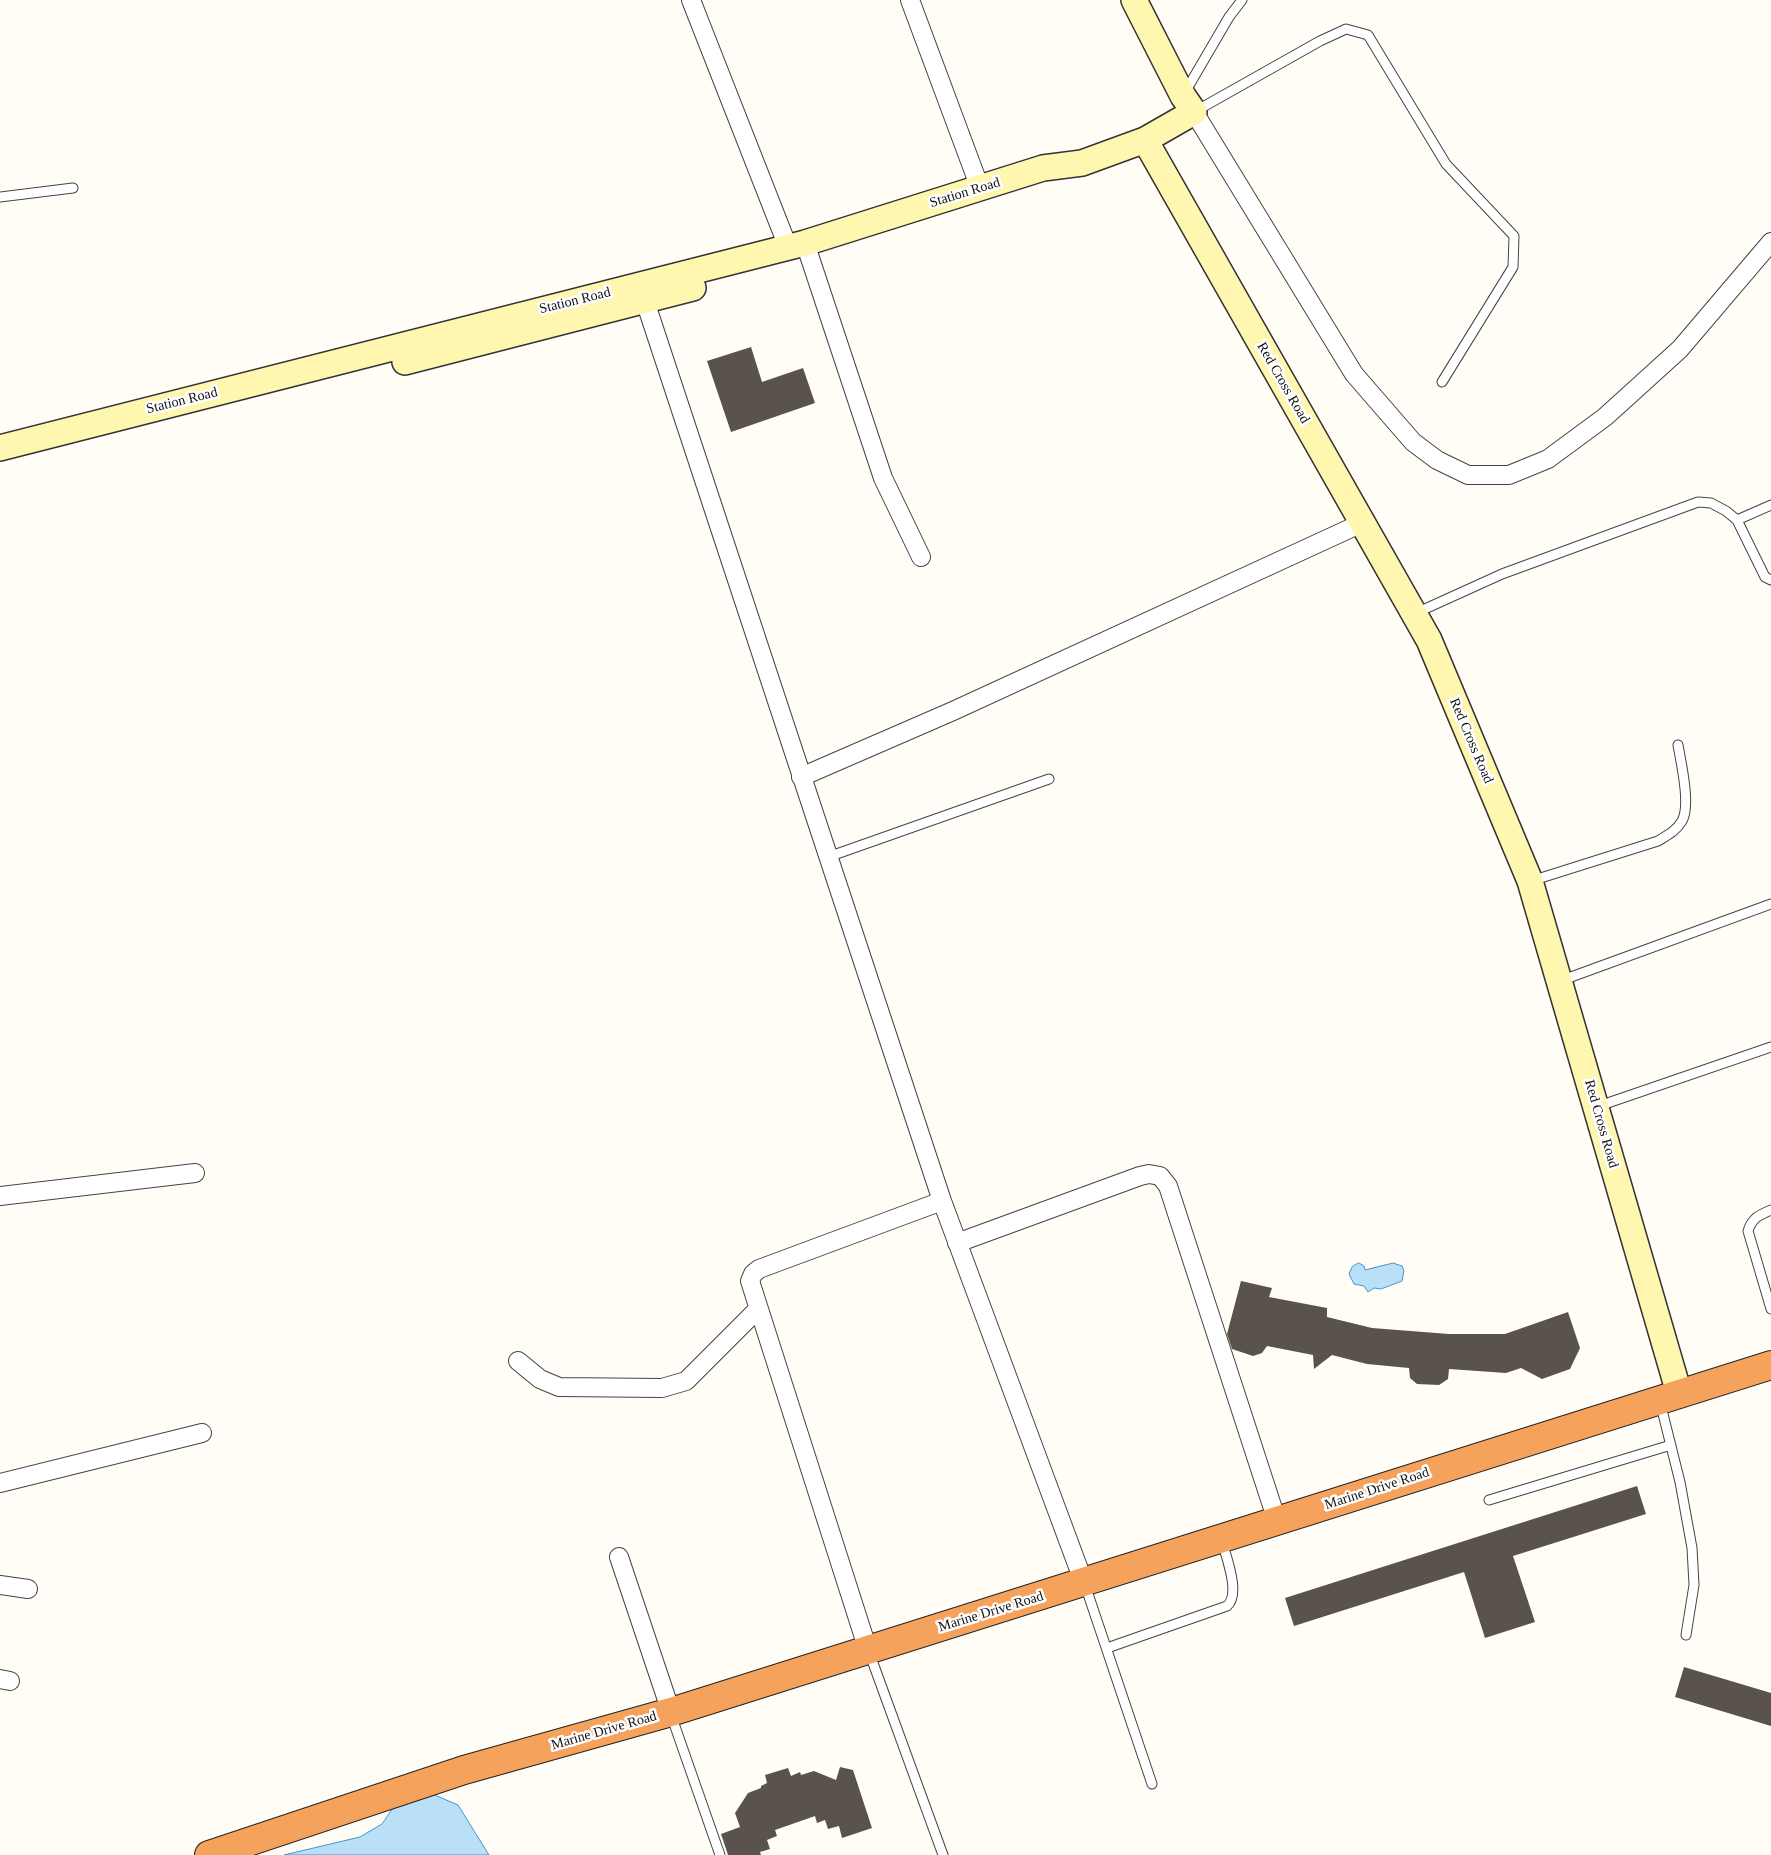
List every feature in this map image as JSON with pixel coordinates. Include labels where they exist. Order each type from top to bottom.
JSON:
[{"type":"highway","name":"Marine Drive Road","points":[[226,1852],[464,1770],[670,1712],[1771,1365]]},
{"type":"main road","points":[[1134,0],[1188,104]]},
{"type":"main road","name":"Station Road","points":[[0,448],[642,293],[801,248],[1043,168],[1082,164],[1145,140],[1188,104]]},
{"type":"main road","name":"Red Cross Road","points":[[1145,140],[1429,640],[1530,881],[1596,1108],[1669,1396]]},
{"type":"main road","points":[[801,248],[1046,185],[1082,164]]},
{"type":"main road","points":[[0,464],[642,293]]},
{"type":"street","points":[[691,0],[801,248],[883,478],[921,556]]},
{"type":"street","points":[[910,0],[980,188]]},
{"type":"street","points":[[1188,104],[1354,374],[1413,442],[1438,460],[1468,475],[1508,475],[1548,459],[1605,417],[1680,349],[1771,242]]},
{"type":"street","points":[[642,293],[942,1201],[1084,1583]]},
{"type":"street","points":[[801,776],[953,711],[1362,523]]},
{"type":"street","points":[[0,1196],[195,1173]]},
{"type":"street","points":[[957,1243],[1140,1176],[1149,1174],[1160,1176],[1168,1186],[1277,1521]]},
{"type":"street","points":[[868,1650],[750,1281],[753,1274],[759,1269],[942,1201]]},
{"type":"street","points":[[518,1361],[540,1379],[559,1387],[662,1388],[686,1381],[758,1309]]},
{"type":"street","points":[[0,1483],[202,1433]]},
{"type":"street","points":[[619,1557],[670,1712]]},
{"type":"street","points":[[0,1585],[28,1589]]},
{"type":"lane","points":[[1188,104],[1229,17],[1242,0]]},
{"type":"lane","points":[[1188,104],[1346,29],[1368,35],[1446,164],[1514,236],[1513,267],[1442,382]]},
{"type":"lane","points":[[0,197],[73,188]]},
{"type":"lane","points":[[1414,614],[1502,574],[1698,502],[1711,503],[1738,520],[1765,577],[1771,580]]},
{"type":"lane","points":[[1738,520],[1771,504]]},
{"type":"lane","points":[[1530,881],[1658,841],[1673,832],[1683,820],[1686,794],[1678,744]]},
{"type":"lane","points":[[828,857],[1049,779]]},
{"type":"lane","points":[[1560,981],[1771,904]]},
{"type":"lane","points":[[1596,1108],[1771,1047]]},
{"type":"lane","points":[[1771,1210],[1757,1216],[1750,1223],[1748,1231],[1771,1309]]},
{"type":"lane","points":[[1669,1396],[1671,1445],[1692,1548],[1694,1585],[1686,1635]]},
{"type":"lane","points":[[1489,1500],[1671,1445]]},
{"type":"lane","points":[[1106,1648],[1227,1606],[1232,1602],[1234,1594],[1232,1579],[1221,1539]]},
{"type":"lane","points":[[1084,1583],[1152,1784]]},
{"type":"lane","points":[[868,1650],[943,1855]]},
{"type":"lane","points":[[670,1712],[720,1855]]},
{"type":"water","points":[[1359,1263],[1364,1266],[1365,1270],[1393,1263],[1402,1266],[1404,1271],[1402,1281],[1381,1289],[1374,1288],[1368,1292],[1364,1286],[1354,1284],[1349,1274],[1352,1267]]},
{"type":"water","points":[[430,1793],[458,1805],[489,1855],[284,1855],[360,1837],[382,1824],[399,1799]]},
{"type":"building","points":[[751,347],[762,382],[803,368],[815,403],[731,432],[707,361]]},
{"type":"building","points":[[1241,1281],[1272,1288],[1269,1297],[1327,1308],[1327,1317],[1372,1328],[1449,1334],[1505,1334],[1568,1312],[1580,1348],[1570,1369],[1542,1379],[1521,1368],[1506,1373],[1449,1369],[1448,1379],[1439,1385],[1417,1384],[1410,1378],[1409,1368],[1367,1364],[1332,1355],[1314,1369],[1313,1355],[1267,1346],[1262,1353],[1253,1356],[1232,1349],[1227,1334]]},
{"type":"building","points":[[1637,1486],[1646,1514],[1513,1556],[1535,1622],[1485,1638],[1464,1572],[1294,1626],[1285,1598]]},
{"type":"building","points":[[1684,1667],[1771,1693],[1771,1726],[1675,1697]]},
{"type":"building","points":[[840,1767],[853,1770],[872,1828],[842,1838],[839,1826],[828,1829],[825,1820],[817,1823],[815,1816],[775,1830],[777,1836],[767,1840],[770,1849],[760,1852],[761,1855],[728,1855],[721,1834],[740,1827],[735,1813],[748,1793],[761,1788],[761,1786],[767,1783],[765,1775],[788,1768],[791,1776],[800,1772],[801,1775],[814,1771],[836,1780]]}]
